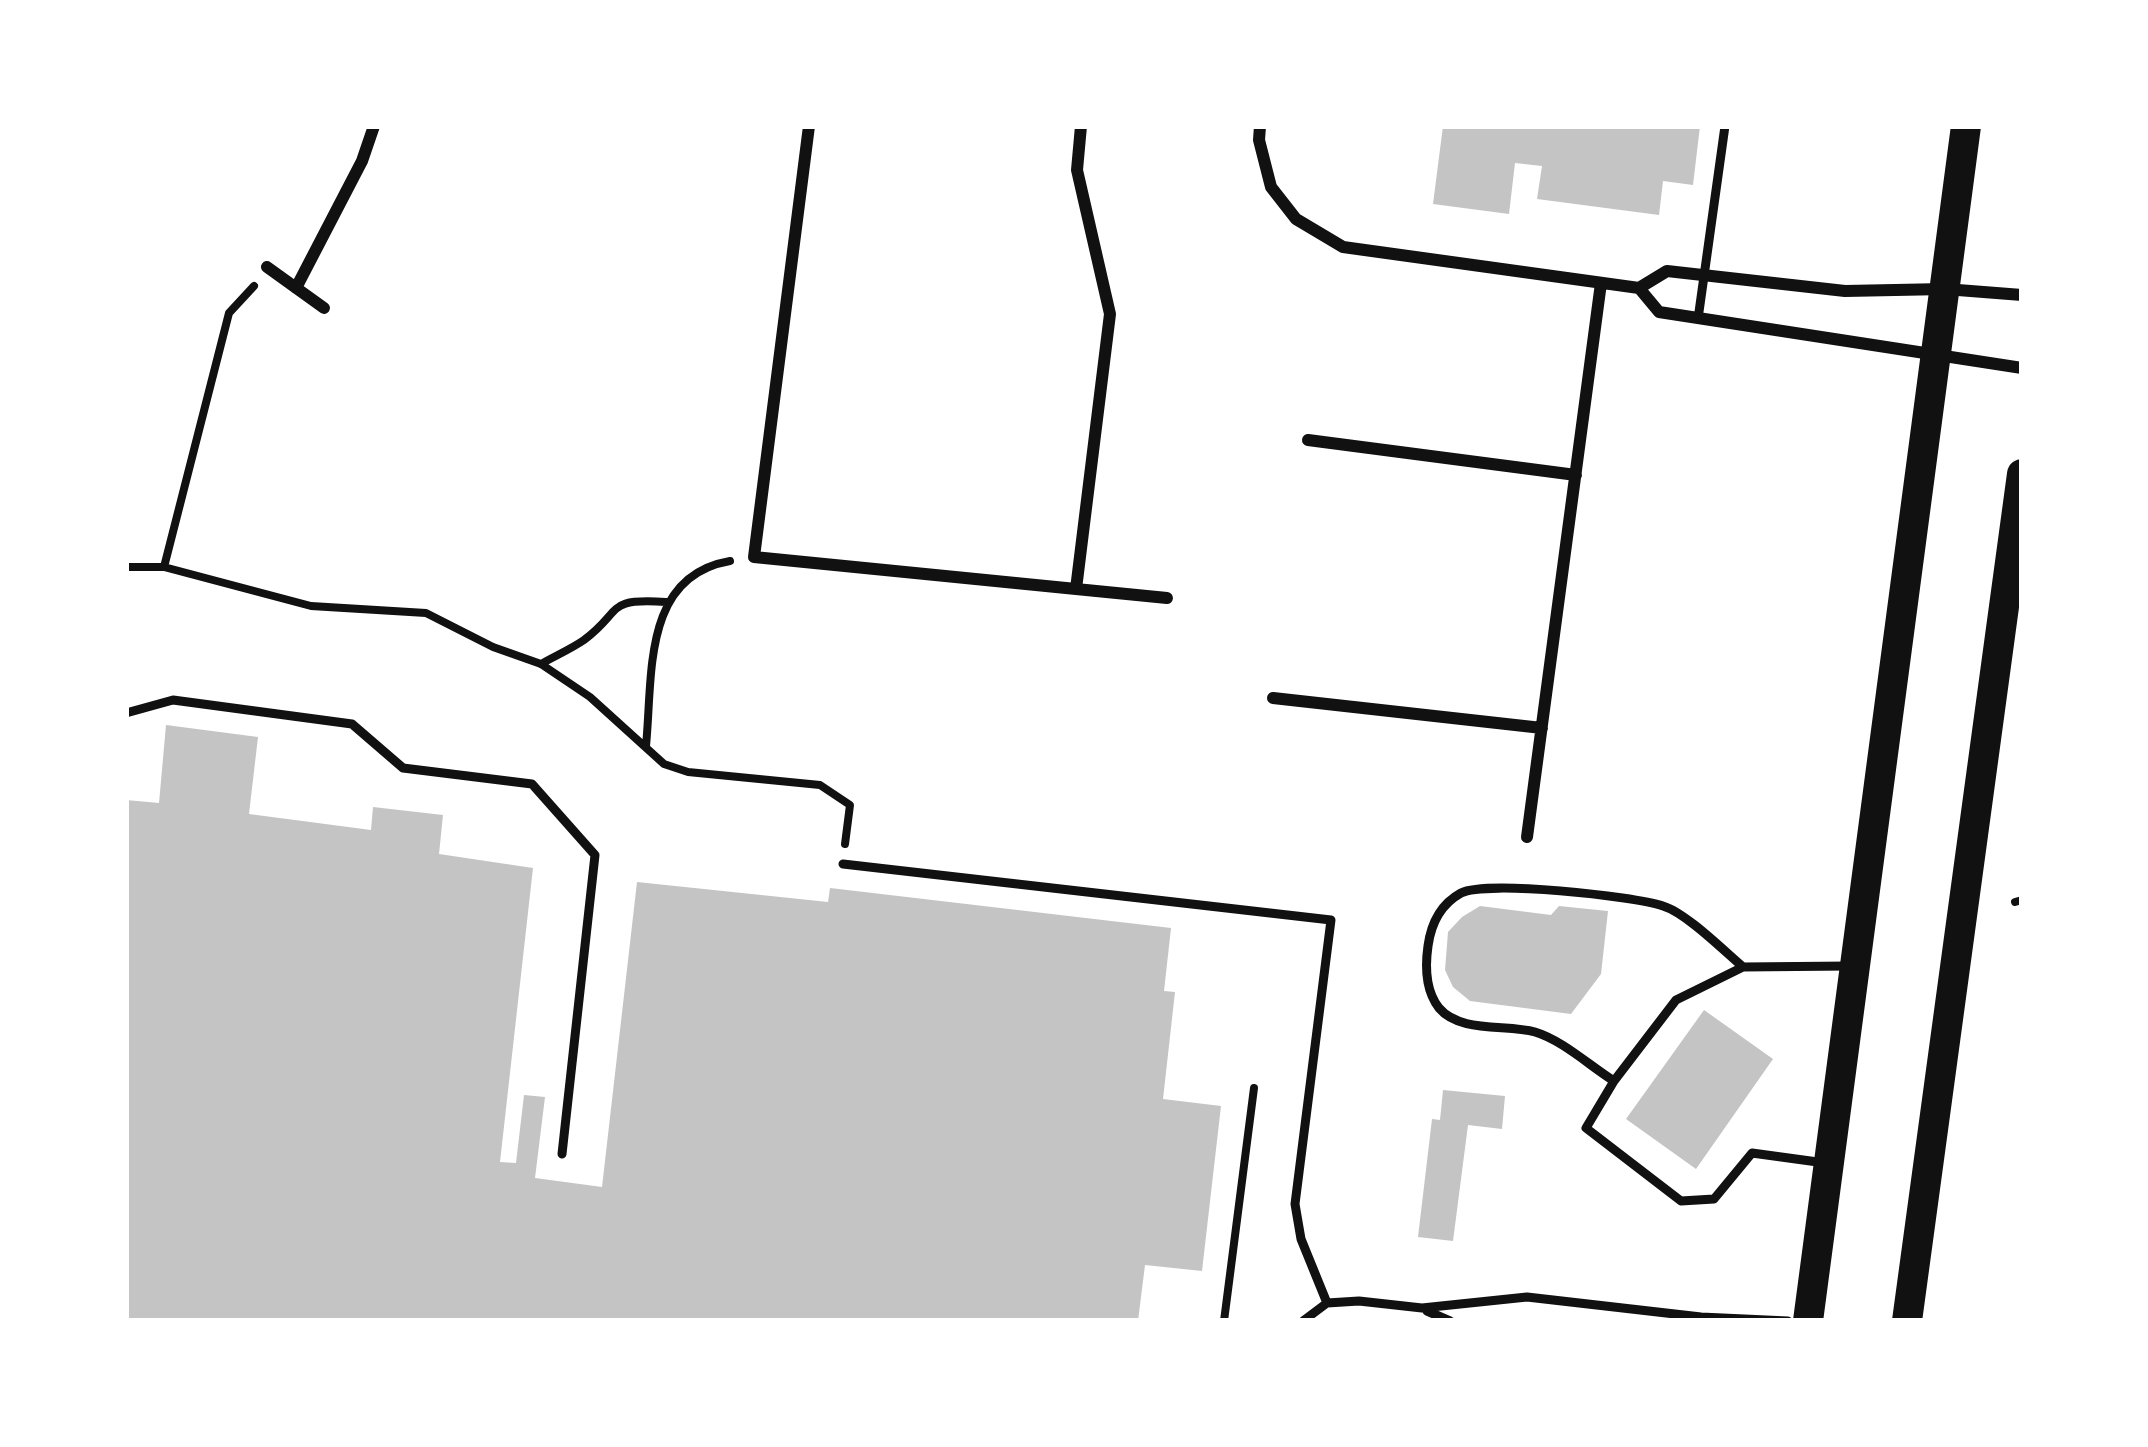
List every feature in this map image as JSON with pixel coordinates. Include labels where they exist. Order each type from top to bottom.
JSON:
[{"type":"main road","points":[[1808,1321],[1966,126]]},
{"type":"main road","points":[[1907,1321],[2022,474]]},
{"type":"street","points":[[296,288],[362,161],[374,126]]},
{"type":"street","points":[[808,126],[754,557],[1167,598]]},
{"type":"street","points":[[1076,589],[1110,314],[1077,170],[1081,126]]},
{"type":"street","points":[[1260,126],[1270,187],[1296,219],[1342,247],[1639,288],[1666,271],[1845,291],[1945,289],[2022,295]]},
{"type":"street","points":[[268,268],[324,308]]},
{"type":"street","points":[[1527,837],[1601,283]]},
{"type":"street","points":[[1639,288],[1659,312],[2022,368]]},
{"type":"street","points":[[1308,440],[1576,475]]},
{"type":"street","points":[[1273,698],[1542,728]]},
{"type":"lane","points":[[1698,319],[1725,126]]},
{"type":"lane","points":[[126,713],[173,700],[352,724],[403,768],[532,784],[595,855],[562,1154]]},
{"type":"lane","points":[[843,864],[1331,920],[1295,1204],[1301,1239],[1327,1303]]},
{"type":"lane","points":[[1614,1081],[1539,1033],[1453,1020],[1438,1007],[1428,986],[1426,962],[1439,912],[1462,892],[1483,889],[1587,893],[1666,906],[1744,967]]},
{"type":"lane","points":[[1830,1164],[1752,1153],[1714,1199],[1682,1201],[1586,1128],[1614,1081],[1676,1000],[1744,967],[1857,966]]},
{"type":"lane","points":[[1303,1321],[1327,1303],[1359,1301],[1422,1308],[1527,1297],[1701,1317],[1788,1321]]},
{"type":"lane","points":[[1422,1308],[1450,1321]]},
{"type":"path","points":[[164,566],[229,314],[268,268]]},
{"type":"path","points":[[645,747],[658,626],[666,602],[694,570],[754,557]]},
{"type":"path","points":[[126,567],[164,566],[311,605],[426,613],[493,647],[541,664],[590,697],[664,764],[688,772],[820,785],[850,805],[843,864]]},
{"type":"path","points":[[541,664],[587,638],[613,608],[638,600],[666,602]]},
{"type":"path","points":[[1224,1321],[1254,1088]]},
{"type":"building","points":[[1443,126],[1700,126],[1693,185],[1663,181],[1659,215],[1537,199],[1542,166],[1515,163],[1509,214],[1433,204]]},
{"type":"building","points":[[166,725],[258,737],[249,814],[371,830],[373,807],[443,815],[439,854],[533,868],[500,1162],[516,1163],[524,1095],[545,1097],[535,1178],[602,1187],[637,882],[828,902],[830,888],[1171,928],[1164,991],[1175,992],[1163,1099],[1221,1106],[1202,1271],[1145,1265],[1138,1321],[126,1321],[126,800],[159,803]]},
{"type":"building","points":[[1480,906],[1551,915],[1559,906],[1608,911],[1601,974],[1571,1014],[1470,1001],[1453,987],[1445,970],[1448,932]]},
{"type":"building","points":[[1704,1010],[1773,1059],[1696,1169],[1626,1119]]},
{"type":"building","points":[[1443,1090],[1505,1096],[1502,1129],[1468,1125],[1453,1241],[1418,1237],[1432,1119],[1440,1120]]}]
